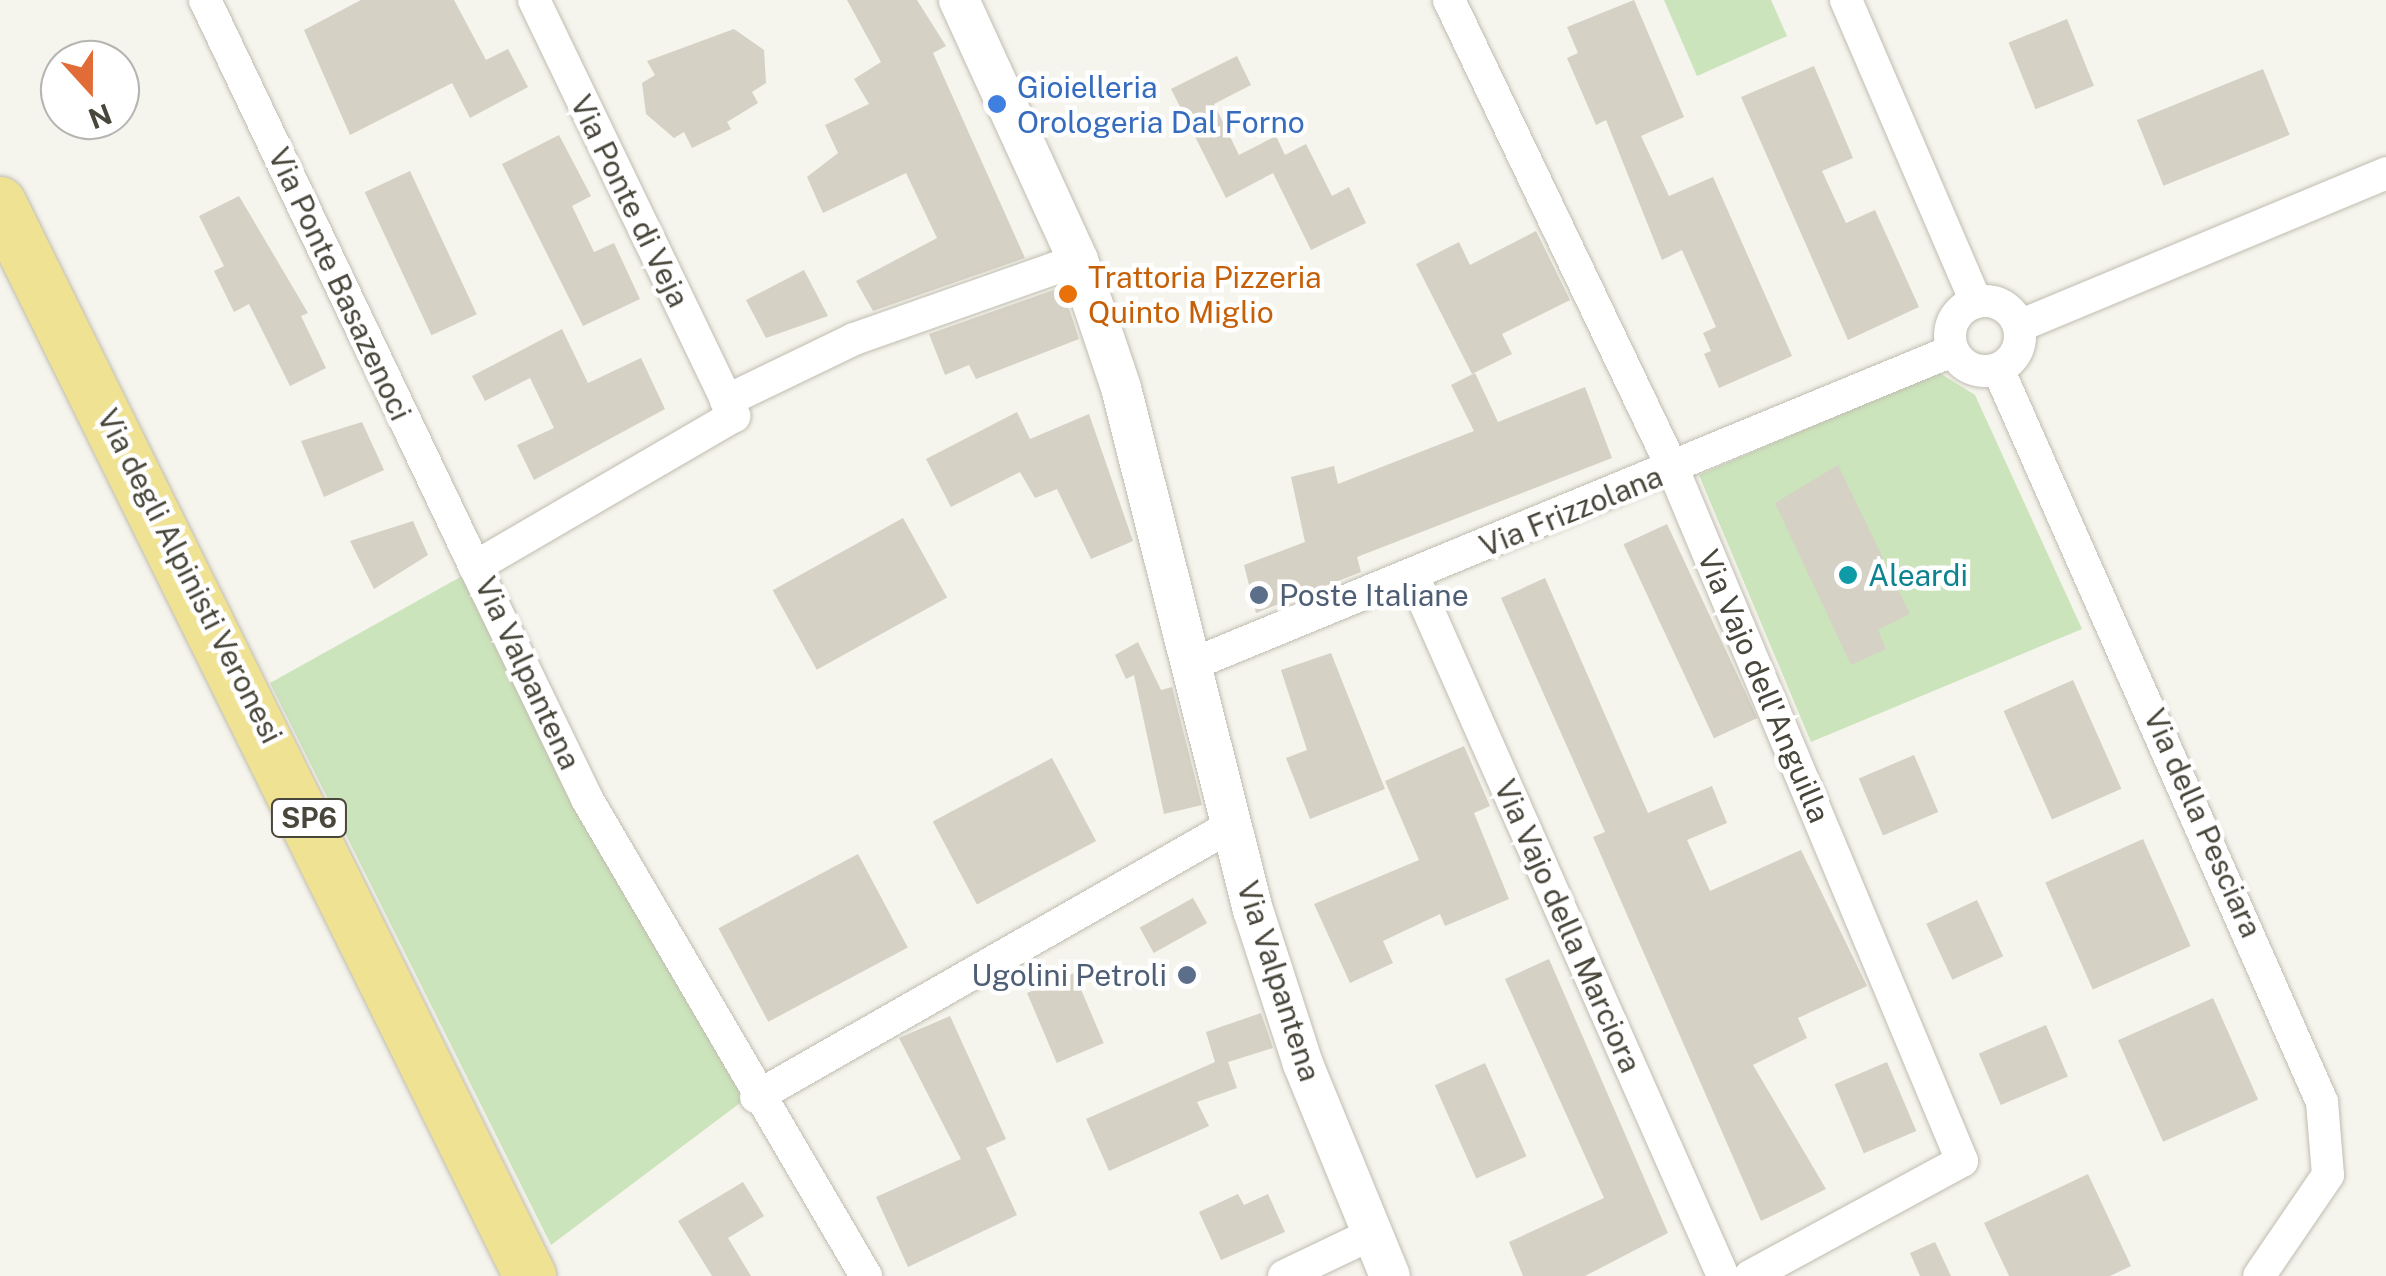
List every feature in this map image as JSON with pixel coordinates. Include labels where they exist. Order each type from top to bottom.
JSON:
[{"type":"highway","name":"Via degli Alpinisti Veronesi","points":[[0,204],[530,1276]]},
{"type":"street","name":"Via Ponte Basazenoci","points":[[205,0],[475,567]]},
{"type":"street","name":"Via Ponte di Veja","points":[[534,0],[726,401]]},
{"type":"street","name":"Via Valpantena","points":[[959,0],[1078,260],[1121,388],[1231,826],[1303,1064],[1390,1276]]},
{"type":"street","name":"Via Vajo dell'Anguilla","points":[[1449,0],[1673,469],[1962,1160],[1750,1276]]},
{"type":"street","points":[[1846,0],[1976,302]]},
{"type":"street","points":[[2018,326],[2386,173]]},
{"type":"street","points":[[726,401],[854,339],[1078,260]]},
{"type":"street","points":[[1976,302],[2007,309],[2018,326],[2018,347],[1998,368],[1976,370],[1952,350],[1953,320],[1976,302]]},
{"type":"street","name":"Via Frizzolana","points":[[1188,666],[1673,469],[1952,350]]},
{"type":"street","name":"Via della Pesciara","points":[[1998,368],[2322,1102],[2328,1175],[2259,1276]]},
{"type":"street","name":"Via Valpantena","points":[[726,401],[734,416],[475,567],[587,798],[756,1097],[866,1276]]},
{"type":"street","name":"Via Vajo della Marciora","points":[[1413,576],[1723,1276]]},
{"type":"street","points":[[756,1097],[1231,826]]},
{"type":"street","points":[[1284,1276],[1372,1234]]},
{"type":"green space","points":[[1664,0],[1771,0],[1787,36],[1697,76]]},
{"type":"green space","points":[[1938,372],[1975,395],[2082,629],[1811,742],[1699,475]]},
{"type":"green space","points":[[464,575],[748,1097],[551,1245],[270,683]]},
{"type":"building","points":[[361,0],[454,0],[486,60],[508,49],[528,87],[470,118],[452,83],[350,135],[304,30]]},
{"type":"building","points":[[847,0],[917,0],[946,46],[933,53],[1025,258],[873,311],[856,281],[937,238],[906,173],[823,213],[807,177],[838,153],[825,125],[869,104],[854,79],[881,62]]},
{"type":"building","points":[[1634,0],[1684,117],[1641,136],[1669,196],[1713,177],[1792,356],[1719,388],[1704,354],[1711,351],[1703,333],[1716,327],[1682,250],[1662,260],[1606,120],[1596,125],[1567,58],[1578,53],[1567,27]]},
{"type":"building","points":[[2067,19],[2094,86],[2036,109],[2009,43]]},
{"type":"building","points":[[734,29],[764,50],[766,83],[752,92],[758,103],[727,122],[731,129],[692,148],[684,132],[674,138],[646,114],[642,83],[655,75],[647,61]]},
{"type":"building","points":[[1237,56],[1251,85],[1214,104],[1239,155],[1276,136],[1285,155],[1306,144],[1332,196],[1349,187],[1366,223],[1311,250],[1273,173],[1226,198],[1171,89]]},
{"type":"building","points":[[1814,66],[1853,158],[1822,171],[1846,223],[1875,210],[1919,307],[1848,340],[1741,97]]},
{"type":"building","points":[[2263,69],[2290,135],[2164,186],[2137,120]]},
{"type":"building","points":[[559,135],[591,196],[572,206],[594,252],[614,243],[640,299],[583,326],[502,164]]},
{"type":"building","points":[[410,171],[477,314],[431,335],[365,192]]},
{"type":"building","points":[[239,196],[308,313],[301,316],[326,368],[290,386],[249,304],[234,312],[214,271],[224,266],[199,216]]},
{"type":"building","points":[[1536,231],[1570,300],[1502,334],[1512,354],[1472,374],[1416,264],[1459,242],[1470,265]]},
{"type":"building","points":[[804,270],[828,316],[766,338],[746,300]]},
{"type":"building","points":[[1062,287],[1079,339],[976,379],[969,365],[945,375],[929,334]]},
{"type":"building","points":[[562,329],[588,383],[641,358],[665,409],[534,480],[517,445],[554,428],[530,378],[485,401],[472,376]]},
{"type":"building","points":[[1475,373],[1498,422],[1585,387],[1612,458],[1357,557],[1361,572],[1256,613],[1244,565],[1305,542],[1291,477],[1334,466],[1338,484],[1474,431],[1451,385]]},
{"type":"building","points":[[1017,412],[1030,439],[1089,414],[1133,541],[1091,559],[1057,489],[1035,498],[1020,472],[951,507],[926,459]]},
{"type":"building","points":[[362,422],[384,470],[324,497],[301,441]]},
{"type":"building","points":[[1838,465],[1910,614],[1878,630],[1886,649],[1851,665],[1775,503]]},
{"type":"building","points":[[903,518],[947,598],[817,670],[773,590]]},
{"type":"building","points":[[413,521],[428,555],[374,589],[350,541]]},
{"type":"building","points":[[1667,524],[1757,718],[1714,738],[1623,544]]},
{"type":"building","points":[[1545,578],[1648,813],[1712,786],[1727,823],[1687,840],[1710,891],[1801,850],[1867,986],[1798,1018],[1807,1038],[1753,1065],[1826,1189],[1761,1221],[1593,837],[1605,832],[1501,598]]},
{"type":"building","points":[[1138,642],[1161,690],[1172,687],[1202,805],[1164,814],[1134,675],[1126,679],[1115,655]]},
{"type":"building","points":[[1331,653],[1385,789],[1310,819],[1286,758],[1307,750],[1281,670]]},
{"type":"building","points":[[2073,680],[2121,789],[2052,820],[2004,711]]},
{"type":"building","points":[[1464,746],[1490,806],[1474,813],[1509,899],[1445,926],[1440,914],[1383,941],[1393,963],[1350,983],[1314,904],[1419,860],[1385,781]]},
{"type":"building","points":[[1914,755],[1938,812],[1883,836],[1859,778]]},
{"type":"building","points":[[1052,758],[1096,841],[977,904],[933,821]]},
{"type":"building","points":[[2143,839],[2191,946],[2093,989],[2045,883]]},
{"type":"building","points":[[858,854],[908,948],[768,1022],[718,928]]},
{"type":"building","points":[[1193,898],[1207,923],[1154,953],[1140,928]]},
{"type":"building","points":[[1977,900],[2003,956],[1952,980],[1926,924]]},
{"type":"building","points":[[1549,959],[1668,1233],[1585,1276],[1523,1276],[1509,1242],[1604,1198],[1505,979]]},
{"type":"building","points":[[1074,973],[1104,1043],[1057,1063],[1027,993]]},
{"type":"building","points":[[2213,998],[2258,1099],[2163,1142],[2118,1040]]},
{"type":"building","points":[[1261,1013],[1273,1048],[1228,1062],[1237,1088],[1197,1102],[1209,1126],[1109,1171],[1086,1119],[1215,1062],[1206,1032]]},
{"type":"building","points":[[950,1016],[1006,1139],[986,1148],[1017,1215],[908,1267],[876,1197],[961,1159],[899,1038]]},
{"type":"building","points":[[2046,1025],[2068,1077],[2001,1105],[1979,1054]]},
{"type":"building","points":[[1887,1062],[1916,1131],[1864,1153],[1835,1084]]},
{"type":"building","points":[[1485,1063],[1526,1156],[1476,1179],[1435,1085]]},
{"type":"building","points":[[2088,1174],[2131,1266],[2110,1276],[2009,1276],[1984,1223]]},
{"type":"building","points":[[743,1182],[764,1216],[728,1238],[751,1276],[712,1276],[678,1221]]},
{"type":"building","points":[[1238,1194],[1244,1205],[1268,1194],[1285,1232],[1221,1260],[1199,1212]]},
{"type":"building","points":[[1935,1242],[1951,1276],[1920,1276],[1910,1253]]},
{"type":"place","name":"Gioielleria Orologeria Dal Forno","points":[[997,104]]},
{"type":"place","name":"Trattoria Pizzeria Quinto Miglio","points":[[1068,294]]},
{"type":"place","name":"Aleardi","points":[[1848,575]]},
{"type":"place","name":"Poste Italiane","points":[[1259,595]]},
{"type":"place","name":"Ugolini Petroli","points":[[1187,975]]}]
